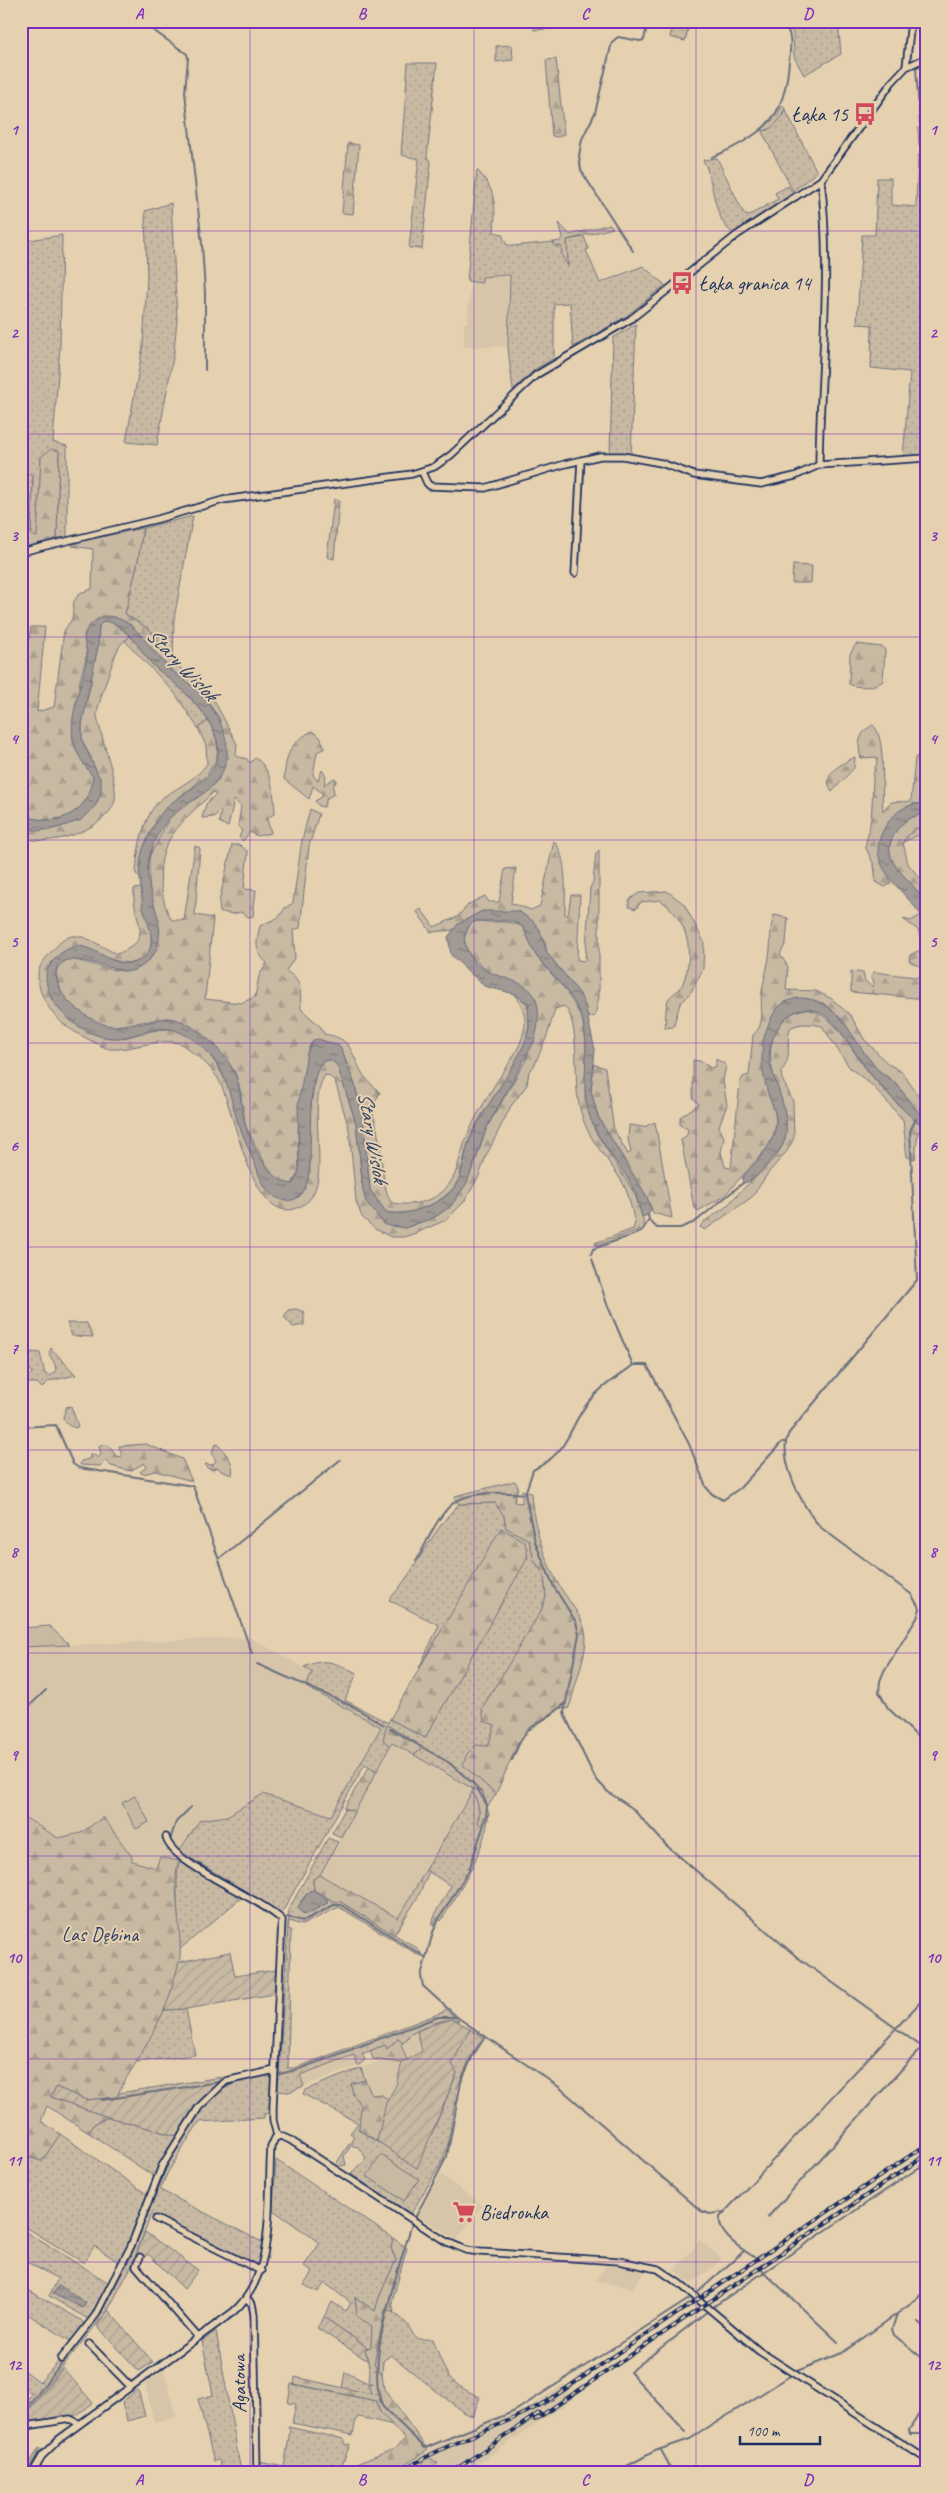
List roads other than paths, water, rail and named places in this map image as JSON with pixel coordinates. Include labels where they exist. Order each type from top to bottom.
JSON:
[{"type":"street","points":[[906,67],[911,21]]},
{"type":"street","points":[[21,552],[158,520],[223,500],[422,472],[434,467],[451,456],[536,375],[631,319],[737,235],[821,180],[906,67],[926,58]]},
{"type":"street","points":[[819,465],[821,365],[827,272],[826,224],[821,180]]},
{"type":"street","points":[[422,472],[426,483],[430,486],[485,488],[581,460],[600,456],[623,456],[661,463],[694,475],[761,484],[795,476],[819,465],[926,458]]},
{"type":"street","points":[[575,573],[581,460]]},
{"type":"street","points":[[166,1837],[170,1847],[188,1862],[282,1920],[273,2120],[277,2136]]},
{"type":"street","points":[[61,2359],[95,2316],[131,2246],[162,2166],[199,2107],[226,2081],[275,2070]]},
{"type":"street","points":[[277,2136],[290,2140],[445,2241],[466,2250],[495,2254],[619,2261],[658,2270],[680,2284],[759,2351],[926,2459]]},
{"type":"street","points":[[33,2472],[50,2447],[130,2386],[233,2312],[247,2299],[261,2272],[265,2248],[271,2147],[277,2136]]},
{"type":"street","points":[[156,2219],[261,2272]]},
{"type":"street","points":[[140,2257],[136,2266],[198,2338]]},
{"type":"street","name":"Agatowa","points":[[247,2299],[252,2304],[254,2314],[258,2472]]},
{"type":"street","points":[[89,2344],[130,2386]]},
{"type":"street","points":[[21,2427],[70,2419],[80,2424]]},
{"type":"water","points":[[104,616],[115,617],[133,627],[168,667],[200,693],[220,722],[227,745],[227,757],[224,768],[213,785],[168,819],[153,845],[148,867],[148,878],[159,925],[159,937],[155,952],[142,966],[130,971],[84,961],[71,960],[62,962],[57,969],[57,981],[63,995],[81,1012],[106,1025],[130,1025],[167,1018],[185,1023],[203,1035],[220,1051],[235,1073],[246,1127],[258,1154],[270,1171],[277,1177],[293,1184],[299,1171],[298,1105],[307,1053],[313,1040],[318,1039],[340,1046],[355,1085],[363,1119],[370,1190],[386,1212],[409,1212],[434,1203],[453,1189],[461,1175],[467,1146],[476,1126],[519,1055],[529,1028],[528,1004],[515,994],[484,986],[451,955],[448,937],[458,924],[482,911],[518,911],[533,921],[540,930],[547,953],[580,994],[586,1010],[595,1050],[591,1091],[598,1117],[647,1197],[651,1209],[648,1215],[642,1217],[631,1185],[595,1130],[591,1120],[587,1108],[585,1082],[585,1031],[578,1010],[569,994],[531,947],[523,927],[512,921],[475,921],[466,930],[465,943],[470,956],[478,965],[529,989],[535,997],[538,1019],[534,1042],[487,1127],[467,1183],[451,1206],[435,1217],[405,1228],[385,1225],[366,1202],[356,1123],[337,1065],[331,1060],[323,1061],[316,1075],[312,1094],[309,1175],[305,1189],[297,1198],[288,1201],[271,1194],[263,1184],[238,1123],[228,1088],[219,1067],[200,1045],[181,1033],[166,1029],[151,1030],[119,1038],[100,1036],[78,1026],[59,1009],[52,999],[46,977],[52,961],[62,952],[79,946],[127,964],[144,957],[148,952],[151,946],[151,934],[143,907],[140,877],[140,860],[143,849],[157,819],[163,811],[204,779],[217,760],[218,745],[213,730],[194,702],[152,664],[128,634],[113,623],[104,621],[99,626],[98,646],[82,724],[82,740],[101,781],[101,793],[96,805],[81,820],[57,828],[38,831],[21,824],[21,814],[45,820],[57,819],[68,815],[85,801],[90,790],[93,777],[76,750],[72,729],[87,657],[84,640],[85,634],[90,625]]},
{"type":"water","points":[[926,803],[926,813],[908,820],[895,833],[890,844],[890,854],[894,863],[921,896],[926,907],[926,924],[919,912],[890,878],[882,866],[878,853],[879,839],[887,824],[895,815],[908,806]]},
{"type":"water","points":[[797,998],[812,999],[835,1013],[877,1069],[896,1084],[914,1107],[926,1117],[926,1125],[915,1121],[889,1095],[832,1021],[817,1011],[798,1010],[783,1021],[773,1037],[769,1056],[770,1066],[785,1115],[786,1133],[784,1141],[781,1148],[754,1179],[743,1183],[742,1178],[764,1153],[775,1131],[776,1116],[766,1087],[762,1059],[766,1030],[777,1009],[783,1003]]},
{"type":"water","points":[[314,1890],[325,1898],[328,1903],[307,1914],[302,1913],[298,1907],[309,1891]]},
{"type":"water","points":[[59,2285],[86,2303],[83,2308],[53,2294]]},
{"type":"waterway","points":[[140,21],[187,54],[188,58],[185,92],[202,244],[205,292],[205,370]]},
{"type":"waterway","points":[[633,251],[581,170],[579,156],[582,139],[595,113],[612,42],[618,37],[644,40],[648,21]]},
{"type":"waterway","points":[[712,157],[731,149],[759,131],[768,123],[779,107],[787,78],[791,45],[790,35],[782,21]]},
{"type":"waterway","points":[[926,62],[916,68],[920,124],[926,136]]},
{"type":"waterway","points":[[916,1119],[910,1131],[917,1280],[789,1433],[786,1443],[786,1455],[793,1482],[799,1495],[820,1527],[911,1594],[920,1609],[917,1618],[884,1671],[880,1681],[879,1692],[888,1708],[926,1745]]},
{"type":"waterway","name":"Stary Wislok","points":[[648,1215],[649,1220],[657,1228],[680,1228],[695,1222],[743,1183]]},
{"type":"waterway","points":[[591,1254],[593,1249],[641,1232],[649,1220]]},
{"type":"waterway","points":[[592,1259],[607,1304],[633,1365],[595,1394],[583,1410],[568,1438],[555,1455],[533,1470],[525,1494],[535,1542],[554,1587],[576,1622],[579,1634],[564,1712],[566,1718],[595,1778],[608,1792],[632,1808],[666,1845],[797,1957],[922,2047],[768,2217]]},
{"type":"waterway","points":[[633,1365],[647,1365],[689,1444],[706,1487],[712,1494],[723,1500],[740,1488],[782,1442],[785,1442]]},
{"type":"waterway","points":[[21,1427],[56,1425],[73,1464],[79,1468],[193,1486],[252,1654]]},
{"type":"waterway","points":[[220,1558],[340,1460]]},
{"type":"waterway","points":[[416,1561],[440,1518],[457,1500],[486,1494],[525,1494]]},
{"type":"waterway","points":[[257,1664],[354,1707],[384,1725]]},
{"type":"waterway","points":[[21,1714],[46,1690]]},
{"type":"waterway","points":[[512,1760],[527,1732],[557,1711],[565,1703]]},
{"type":"waterway","points":[[390,1729],[448,1762],[475,1785],[487,1805],[486,1818],[469,1870],[433,1932],[421,1976],[423,1986],[457,2017],[559,2087],[701,2211],[710,2214],[724,2212]]},
{"type":"waterway","points":[[170,1840],[176,1822],[191,1807]]},
{"type":"waterway","points":[[172,1844],[183,1854],[279,1912]]},
{"type":"waterway","points":[[287,1917],[303,1921],[334,1905],[341,1905],[425,1957]]},
{"type":"waterway","points":[[754,2257],[731,2241],[722,2230],[720,2217],[926,1996]]},
{"type":"waterway","points":[[280,2074],[299,2069],[438,2017],[455,2017]]},
{"type":"waterway","points":[[416,2216],[447,2156],[461,2082],[472,2057],[485,2037]]},
{"type":"waterway","points":[[262,2076],[269,2075]]},
{"type":"waterway","points":[[102,2100],[219,2082]]},
{"type":"waterway","points":[[220,2090],[236,2082]]},
{"type":"waterway","points":[[21,2415],[98,2317],[130,2257],[170,2158]]},
{"type":"waterway","points":[[838,2342],[764,2272],[926,2163]]},
{"type":"waterway","points":[[412,2224],[385,2317],[377,2367],[378,2389],[383,2407],[425,2448],[515,2411],[689,2299]]},
{"type":"waterway","points":[[697,2293],[744,2251]]},
{"type":"waterway","points":[[686,2432],[630,2372],[713,2307],[764,2272],[762,2269]]},
{"type":"waterway","points":[[797,2371],[842,2353],[915,2301],[926,2289]]},
{"type":"waterway","points":[[897,2314],[892,2329],[894,2335],[926,2361]]},
{"type":"waterway","points":[[918,2322],[926,2329]]},
{"type":"waterway","points":[[616,2472],[655,2451],[690,2439],[790,2376]]},
{"type":"waterway","points":[[926,2403],[909,2430],[910,2434],[926,2434]]},
{"type":"waterway","points":[[661,2450],[673,2472]]},
{"type":"waterway","points":[[28,2472],[39,2452]]},
{"type":"railway","points":[[401,2472],[438,2451],[515,2418],[552,2398],[926,2145]]},
{"type":"railway","points":[[535,2420],[926,2155]]},
{"type":"railway","points":[[452,2472],[539,2413]]},
{"type":"place","name":"Łąka 15","points":[[865,114]]},
{"type":"place","name":"Łąka granica 14","points":[[682,283]]},
{"type":"place","name":"Biedronka","points":[[464,2212]]},
{"type":"park label","name":"Las Dębina","points":[[100,1934]]}]
